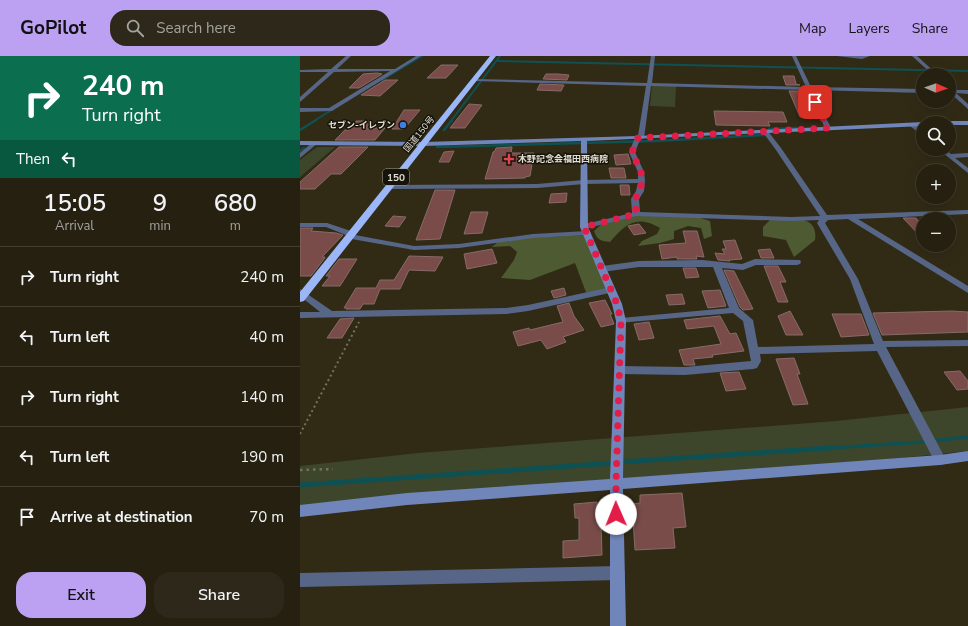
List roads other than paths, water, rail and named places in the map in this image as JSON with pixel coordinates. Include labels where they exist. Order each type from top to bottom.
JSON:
[{"type":"highway","name":"国道150号","points":[[301,295],[424,144],[493,56]]},
{"type":"street","points":[[300,100],[349,56]]},
{"type":"street","points":[[300,110],[330,110],[419,56]]},
{"type":"street","points":[[636,214],[635,199],[640,191],[642,181],[641,172],[632,152],[640,138],[653,56]]},
{"type":"street","points":[[794,56],[828,128]]},
{"type":"street","points":[[840,56],[864,58],[868,56]]},
{"type":"street","points":[[914,56],[928,68]]},
{"type":"street","points":[[300,71],[397,70]]},
{"type":"street","points":[[474,80],[916,91]]},
{"type":"street","points":[[956,91],[968,92]]},
{"type":"street","points":[[956,96],[968,107]]},
{"type":"street","points":[[956,123],[968,123]]},
{"type":"street","points":[[912,125],[916,128]]},
{"type":"street","points":[[300,144],[424,144],[584,140],[916,125]]},
{"type":"street","points":[[765,131],[779,149],[825,218]]},
{"type":"street","points":[[584,140],[585,230],[617,304],[621,321],[616,484],[618,626]]},
{"type":"street","points":[[300,156],[316,143]]},
{"type":"street","points":[[956,156],[968,155]]},
{"type":"street","points":[[949,156],[968,172]]},
{"type":"street","points":[[389,187],[537,186],[584,182],[642,181]]},
{"type":"street","points":[[300,225],[326,225],[350,235],[414,248],[459,246],[585,230],[636,214],[791,219],[968,212]]},
{"type":"street","points":[[850,217],[968,290]]},
{"type":"street","points":[[825,218],[821,223],[854,279],[879,346],[938,456]]},
{"type":"street","points":[[602,269],[639,264],[702,263],[743,267],[754,262],[797,262]]},
{"type":"street","points":[[620,370],[685,371],[752,365],[756,361],[748,320],[735,310],[717,265]]},
{"type":"street","points":[[300,315],[506,311],[528,308],[611,290]]},
{"type":"street","points":[[301,295],[329,314]]},
{"type":"street","points":[[621,321],[735,310]]},
{"type":"street","points":[[754,351],[968,343]]},
{"type":"street","points":[[300,511],[407,499],[616,484],[938,456],[968,456]]},
{"type":"street","points":[[300,580],[618,573]]},
{"type":"waterway","points":[[382,80],[422,56]]},
{"type":"waterway","points":[[451,121],[500,56]]},
{"type":"waterway","points":[[497,61],[968,71]]},
{"type":"waterway","points":[[314,121],[333,109]]},
{"type":"waterway","points":[[300,130],[316,120]]},
{"type":"waterway","points":[[444,130],[452,120]]},
{"type":"waterway","points":[[437,147],[655,141],[765,135],[769,129],[797,128]]},
{"type":"waterway","points":[[300,151],[304,148]]},
{"type":"waterway","points":[[815,449],[922,442],[968,437]]},
{"type":"waterway","points":[[815,449],[830,448]]},
{"type":"waterway","points":[[620,462],[815,449]]},
{"type":"waterway","points":[[300,485],[614,463]]},
{"type":"place","name":"セブン-イレブン","points":[[403,125]]},
{"type":"place","name":"木野記念会福田西病院","points":[[509,159]]}]
